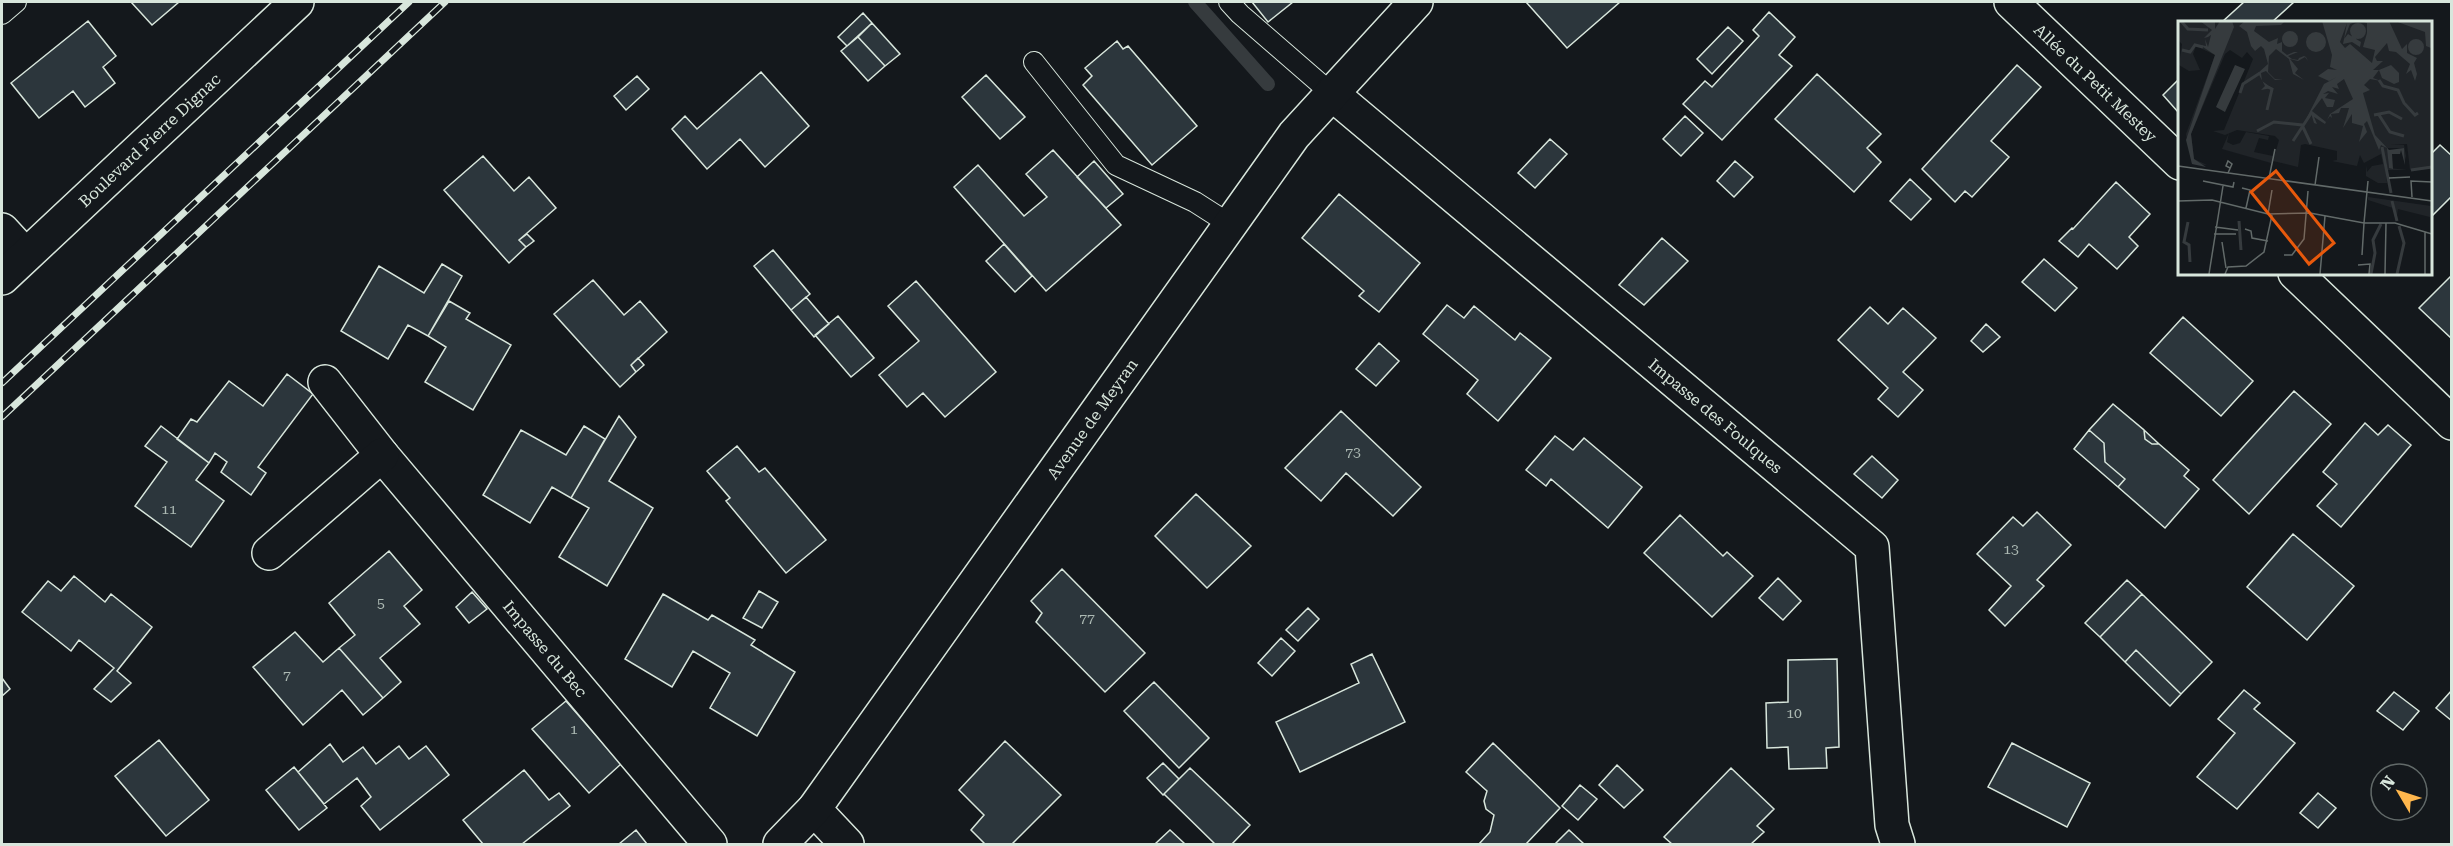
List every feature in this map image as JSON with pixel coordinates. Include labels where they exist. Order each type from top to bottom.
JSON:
[{"type":"street","name":"Boulevard Pierre Dignac","points":[[2,278],[297,2]]},
{"type":"street","name":"Avenue de Meyran","points":[[780,844],[814,809],[1294,135],[1416,2]]},
{"type":"street","name":"Allée du Petit Mestey","points":[[2011,2],[2178,162]]},
{"type":"street","name":"Impasse des Foulques","points":[[1331,93],[1872,547],[1892,825],[1898,844]]},
{"type":"street","points":[[2,230],[25,255]]},
{"type":"street","points":[[2296,274],[2451,423]]},
{"type":"street","name":"Impasse du Bec","points":[[325,382],[382,455],[710,844]]},
{"type":"street","points":[[269,553],[382,455]]},
{"type":"street","points":[[814,809],[848,844]]},
{"type":"lane","points":[[2,14],[16,2]]},
{"type":"lane","points":[[1229,2],[1331,93]]},
{"type":"lane","points":[[1034,62],[1116,165],[1195,202],[1231,225]]},
{"type":"building","points":[[131,2],[179,2],[152,25]]},
{"type":"building","points":[[1252,2],[1293,2],[1268,22]]},
{"type":"building","points":[[1526,2],[1620,2],[1567,48]]},
{"type":"building","points":[[2244,2],[2294,2],[2273,21],[2223,21]]},
{"type":"building","points":[[1769,12],[1795,37],[1779,55],[1792,66],[1722,140],[1683,104],[1705,81],[1712,87],[1759,36],[1753,30]]},
{"type":"building","points":[[863,13],[872,23],[847,46],[838,37]]},
{"type":"building","points":[[88,21],[116,56],[103,67],[115,83],[85,107],[73,91],[39,118],[11,83]]},
{"type":"building","points":[[872,23],[900,54],[885,66],[858,37]]},
{"type":"building","points":[[1728,27],[1743,41],[1712,74],[1697,59]]},
{"type":"building","points":[[858,37],[885,66],[868,81],[841,51]]},
{"type":"building","points":[[1117,41],[1123,49],[1128,46],[1197,126],[1152,165],[1083,85],[1092,76],[1085,68]]},
{"type":"building","points":[[2017,65],[2041,87],[1991,141],[2009,157],[1972,197],[1965,191],[1955,202],[1922,169]]},
{"type":"building","points":[[761,72],[809,126],[765,167],[740,139],[707,169],[672,129],[685,116],[697,129]]},
{"type":"building","points":[[1817,74],[1881,134],[1867,148],[1881,162],[1854,192],[1775,119]]},
{"type":"building","points":[[986,75],[1025,117],[1000,139],[962,97]]},
{"type":"building","points":[[637,76],[649,89],[626,110],[614,96]]},
{"type":"building","points":[[2178,80],[2178,112],[2163,95]]},
{"type":"building","points":[[1685,116],[1703,133],[1681,156],[1663,139]]},
{"type":"building","points":[[1550,139],[1567,154],[1535,188],[1518,173]]},
{"type":"building","points":[[2440,145],[2452,156],[2452,199],[2450,198],[2432,216],[2432,153]]},
{"type":"building","points":[[1053,150],[1121,225],[1046,291],[954,187],[978,165],[1024,216],[1047,197],[1026,174]]},
{"type":"building","points":[[483,156],[514,191],[529,177],[556,208],[519,240],[526,247],[509,263],[444,190]]},
{"type":"building","points":[[1094,161],[1123,194],[1106,208],[1077,177]]},
{"type":"building","points":[[1735,161],[1753,177],[1734,197],[1717,181]]},
{"type":"building","points":[[1910,179],[1931,199],[1911,220],[1890,201]]},
{"type":"building","points":[[2116,182],[2150,214],[2129,237],[2138,246],[2117,269],[2089,244],[2078,257],[2059,241]]},
{"type":"building","points":[[1339,194],[1420,263],[1379,312],[1359,296],[1364,291],[1302,238]]},
{"type":"building","points":[[527,234],[534,241],[526,247],[519,240]]},
{"type":"building","points":[[1662,238],[1688,261],[1644,305],[1619,285]]},
{"type":"building","points":[[1004,244],[1032,276],[1015,292],[986,261]]},
{"type":"building","points":[[773,250],[810,294],[791,310],[754,266]]},
{"type":"building","points":[[2044,259],[2077,288],[2055,311],[2022,282]]},
{"type":"building","points":[[442,264],[462,276],[428,336],[408,325],[388,359],[341,331],[379,266],[424,293]]},
{"type":"building","points":[[2452,275],[2452,339],[2419,308]]},
{"type":"building","points":[[593,280],[624,315],[640,301],[667,332],[631,365],[636,372],[620,387],[554,314]]},
{"type":"building","points":[[916,281],[996,372],[945,417],[923,393],[907,407],[879,375],[919,341],[888,306]]},
{"type":"building","points":[[806,297],[829,324],[814,337],[791,310]]},
{"type":"building","points":[[449,301],[470,313],[466,319],[511,345],[473,410],[425,382],[446,347],[428,336]]},
{"type":"building","points":[[1447,305],[1464,318],[1474,306],[1515,340],[1520,333],[1551,358],[1498,421],[1467,394],[1478,380],[1423,334]]},
{"type":"building","points":[[1870,307],[1888,324],[1903,308],[1936,338],[1903,372],[1923,390],[1898,417],[1878,399],[1888,388],[1838,340]]},
{"type":"building","points":[[838,316],[874,358],[851,377],[815,335]]},
{"type":"building","points":[[2183,317],[2253,381],[2221,416],[2150,353]]},
{"type":"building","points":[[1986,324],[2000,337],[1983,352],[1971,341]]},
{"type":"building","points":[[1379,343],[1399,361],[1376,386],[1356,369]]},
{"type":"building","points":[[638,358],[644,365],[636,372],[631,365]]},
{"type":"building","points":[[287,374],[313,394],[258,467],[266,473],[251,495],[221,472],[227,462],[215,453],[209,463],[177,439],[191,419],[197,422],[229,381],[263,406]]},
{"type":"building","points":[[2294,391],[2331,424],[2249,514],[2213,480]]},
{"type":"building","points":[[2113,404],[2144,430],[2145,439],[2152,444],[2159,444],[2189,470],[2184,476],[2199,489],[2165,528],[2118,487],[2125,479],[2105,462],[2104,443],[2089,430]]},
{"type":"building","points":[[1341,411],[1421,487],[1393,516],[1346,473],[1321,501],[1285,468]]},
{"type":"building","points":[[619,416],[636,437],[609,481],[653,508],[607,586],[559,557],[589,508],[571,498]]},
{"type":"building","points":[[2365,423],[2378,435],[2388,425],[2411,445],[2341,527],[2317,506],[2337,484],[2323,472]]},
{"type":"building","points":[[161,426],[209,463],[196,480],[224,501],[191,547],[135,506],[167,462],[145,446]]},
{"type":"building","points":[[584,426],[605,439],[571,498],[552,487],[530,523],[483,495],[521,430],[566,455]]},
{"type":"building","points":[[2089,430],[2104,443],[2105,462],[2125,479],[2118,487],[2074,449]]},
{"type":"building","points":[[2144,430],[2159,444],[2152,444],[2145,439]]},
{"type":"building","points":[[1555,436],[1573,450],[1584,438],[1642,487],[1608,528],[1551,479],[1546,486],[1526,470]]},
{"type":"building","points":[[737,446],[759,472],[765,468],[826,540],[786,573],[726,501],[730,498],[707,471]]},
{"type":"building","points":[[1872,456],[1898,480],[1882,498],[1854,474]]},
{"type":"building","points":[[1196,494],[1251,546],[1207,588],[1155,536]]},
{"type":"building","points":[[2037,512],[2071,545],[2037,580],[2044,586],[2005,626],[1989,610],[2011,586],[1977,554],[2013,517],[2023,526]]},
{"type":"building","points":[[1680,515],[1723,556],[1727,552],[1753,576],[1712,617],[1644,553]]},
{"type":"building","points":[[2293,534],[2354,586],[2307,640],[2247,587]]},
{"type":"building","points":[[389,551],[422,590],[404,606],[420,624],[380,658],[401,682],[383,698],[339,648],[355,635],[329,603]]},
{"type":"building","points":[[1062,569],[1145,653],[1105,692],[1036,622],[1042,613],[1031,601]]},
{"type":"building","points":[[74,576],[105,602],[111,594],[152,627],[117,671],[131,683],[111,702],[94,689],[114,668],[79,640],[71,651],[22,612],[48,581],[61,591]]},
{"type":"building","points":[[1778,578],[1801,601],[1783,620],[1759,598]]},
{"type":"building","points":[[2127,580],[2142,594],[2100,637],[2085,623]]},
{"type":"building","points":[[759,591],[778,602],[762,628],[743,618]]},
{"type":"building","points":[[472,592],[487,609],[469,623],[456,607]]},
{"type":"building","points":[[663,594],[708,620],[712,615],[755,640],[751,645],[795,672],[757,736],[710,708],[730,673],[693,651],[672,687],[625,659]]},
{"type":"building","points":[[2142,594],[2212,662],[2181,694],[2136,650],[2125,662],[2100,637]]},
{"type":"building","points":[[1308,608],[1319,619],[1298,641],[1286,630]]},
{"type":"building","points":[[295,632],[323,662],[339,648],[383,698],[363,715],[342,690],[303,725],[253,667]]},
{"type":"building","points":[[1281,638],[1295,651],[1272,676],[1258,663]]},
{"type":"building","points":[[2136,650],[2181,694],[2170,706],[2125,662]]},
{"type":"building","points":[[1372,654],[1405,722],[1300,772],[1276,722],[1359,683],[1351,664]]},
{"type":"building","points":[[1837,659],[1839,747],[1826,748],[1827,768],[1789,769],[1788,747],[1767,748],[1766,703],[1788,702],[1788,660]]},
{"type":"building","points":[[2,678],[10,689],[2,696]]},
{"type":"building","points":[[1154,682],[1209,738],[1179,768],[1124,711]]},
{"type":"building","points":[[2244,690],[2260,703],[2254,709],[2295,743],[2237,809],[2197,777],[2235,733],[2218,719]]},
{"type":"building","points":[[2452,690],[2452,721],[2436,708]]},
{"type":"building","points":[[2394,692],[2419,711],[2403,730],[2377,711]]},
{"type":"building","points":[[566,701],[621,764],[589,793],[532,729]]},
{"type":"building","points":[[159,740],[209,800],[166,836],[115,776]]},
{"type":"building","points":[[1005,741],[1061,795],[1012,844],[985,844],[971,830],[984,815],[959,790]]},
{"type":"building","points":[[1493,743],[1560,808],[1526,844],[1479,844],[1490,832],[1494,815],[1486,809],[1484,801],[1487,791],[1466,772]]},
{"type":"building","points":[[2012,743],[2090,783],[2067,827],[1988,787]]},
{"type":"building","points":[[330,744],[343,762],[363,747],[376,764],[399,746],[409,759],[426,746],[449,775],[380,830],[361,806],[371,797],[357,778],[324,804],[298,772]]},
{"type":"building","points":[[1163,763],[1179,779],[1163,795],[1147,778]]},
{"type":"building","points":[[1617,765],[1643,790],[1624,808],[1599,785]]},
{"type":"building","points":[[294,767],[327,808],[299,830],[266,790]]},
{"type":"building","points":[[1190,768],[1250,825],[1232,844],[1215,844],[1164,794]]},
{"type":"building","points":[[1731,768],[1774,809],[1757,826],[1764,832],[1751,844],[1672,844],[1664,837]]},
{"type":"building","points":[[524,770],[549,800],[559,793],[570,806],[522,844],[483,844],[463,820]]},
{"type":"building","points":[[1580,785],[1597,799],[1578,820],[1562,806]]},
{"type":"building","points":[[2318,793],[2336,808],[2318,828],[2300,813]]},
{"type":"building","points":[[636,830],[647,844],[619,844]]},
{"type":"building","points":[[1170,830],[1185,844],[1155,844]]},
{"type":"building","points":[[1569,830],[1584,844],[1555,844]]},
{"type":"waterway","points":[[1195,2],[1268,84]]},
{"type":"railway","points":[[2,383],[409,2]]},
{"type":"railway","points":[[2,417],[445,2]]}]
